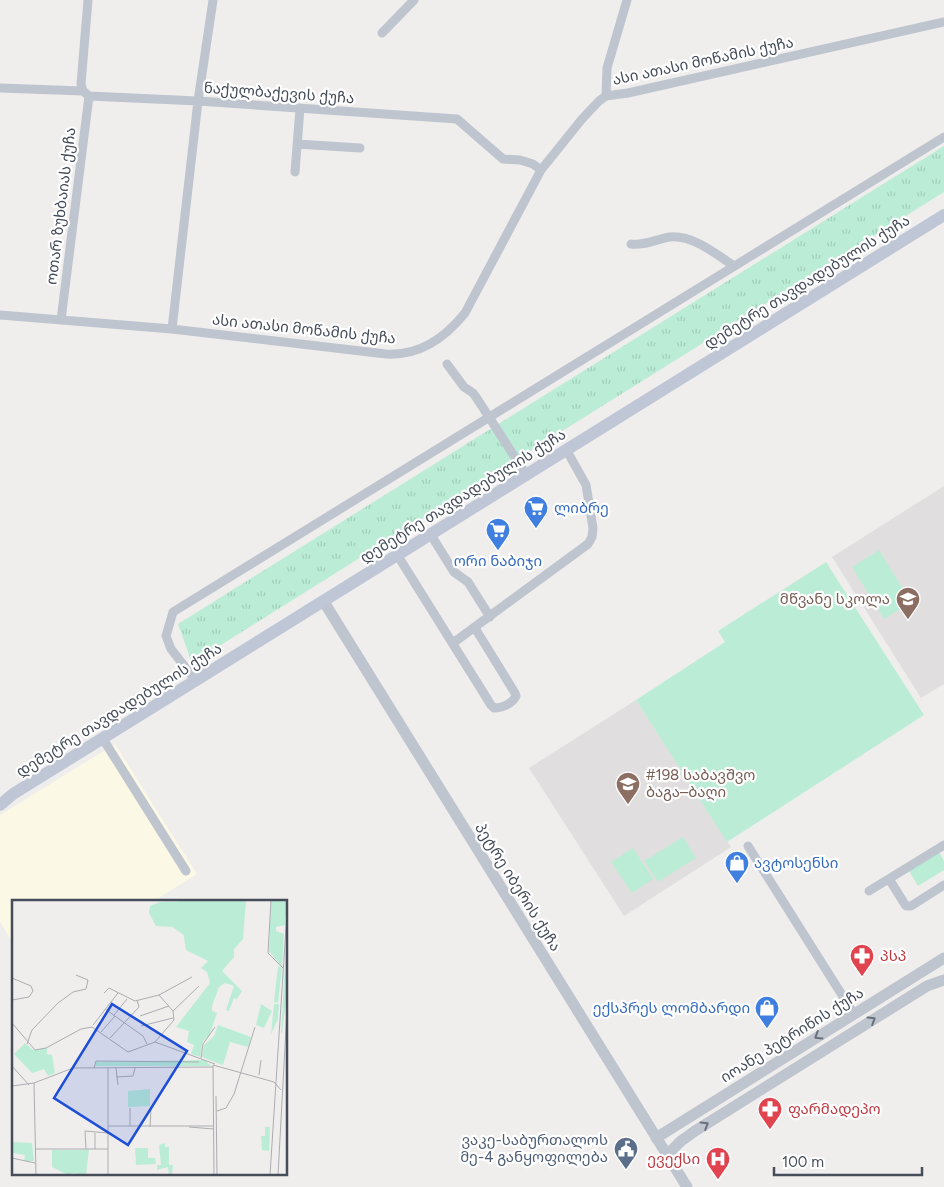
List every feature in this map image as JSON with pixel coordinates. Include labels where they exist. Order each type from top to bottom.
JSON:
[{"type":"main road","name":"დემეტრე თავდადებულის ქუჩა","points":[[0,805],[14,794],[944,215]]},
{"type":"street","name":"ოთარ ზუხბაიას ქუჩა","points":[[61,320],[86,93],[81,84],[88,0]]},
{"type":"street","points":[[172,329],[198,101],[213,0]]},
{"type":"street","points":[[382,33],[414,0]]},
{"type":"street","points":[[606,96],[607,68],[627,0]]},
{"type":"street","name":"ასი ათასი მოწამის ქუჩა","points":[[0,315],[172,329],[386,354],[418,350],[439,340],[454,327],[465,313],[541,170],[593,106],[606,96],[628,94],[944,22]]},
{"type":"street","name":"ნაქულბაქევის ქუჩა","points":[[0,88],[457,119],[503,159],[520,160],[533,164],[541,170]]},
{"type":"street","points":[[295,172],[300,108]]},
{"type":"street","points":[[196,681],[171,649],[166,636],[173,612],[944,137]]},
{"type":"street","points":[[297,144],[360,148]]},
{"type":"street","points":[[631,244],[640,245],[669,237],[682,238],[705,247],[734,266]]},
{"type":"street","points":[[447,364],[464,387],[473,393],[527,476]]},
{"type":"street","points":[[453,643],[588,544],[592,537],[593,528],[586,485],[567,451]]},
{"type":"street","points":[[431,535],[454,572],[468,582],[490,616]]},
{"type":"street","points":[[398,556],[490,705],[494,708],[502,707],[516,696],[475,628]]},
{"type":"street","name":"პეტრე იბერის ქუჩა","points":[[324,602],[687,1187]]},
{"type":"street","points":[[103,740],[186,871]]},
{"type":"street","points":[[869,891],[944,845]]},
{"type":"street","points":[[748,846],[854,1014]]},
{"type":"street","points":[[889,879],[906,906],[910,906],[944,885]]},
{"type":"street","points":[[940,961],[933,970],[938,978],[944,980]]},
{"type":"street","name":"იოანე პეტრიწის ქუჩა","points":[[656,1138],[940,961]]},
{"type":"street","points":[[919,974],[928,973],[932,978],[926,986]]},
{"type":"street","name":"იოანე პეტრიწის ქუჩა","points":[[667,1155],[681,1141],[695,1131],[926,986],[944,980]]},
{"type":"street","points":[[834,1026],[842,1039]]},
{"type":"shaded area","name":"მწვანე სკოლა","points":[[944,486],[944,684],[921,698],[832,557]]},
{"type":"shaded area","name":"#198 საბავშვო ბაგა–ბაღი","points":[[636,700],[731,847],[624,916],[529,768]]},
{"type":"shaded area","points":[[115,744],[197,874],[156,900],[12,900],[12,941],[0,922],[0,815]]},
{"type":"green space","points":[[944,146],[944,192],[192,663],[178,624]]},
{"type":"green space","points":[[879,550],[911,602],[884,619],[852,567]]},
{"type":"green space","points":[[826,562],[924,715],[727,842],[636,700],[725,642],[718,631]]},
{"type":"green space","points":[[683,837],[696,858],[658,882],[644,861]]},
{"type":"green space","points":[[633,848],[653,879],[632,893],[611,862]]},
{"type":"green space","points":[[939,852],[944,861],[944,870],[918,886],[909,871]]},
{"type":"place","name":"ლიბრე","points":[[536,529]]},
{"type":"place","name":"ორი ნაბიჯი","points":[[498,551]]},
{"type":"place","name":"მწვანე სკოლა","points":[[908,620]]},
{"type":"place","name":"#198 საბავშვო ბაგა–ბაღი","points":[[628,805]]},
{"type":"place","name":"ავტოსენსი","points":[[737,884]]},
{"type":"place","name":"პსპ","points":[[862,977]]},
{"type":"place","name":"ექსპრეს ლომბარდი","points":[[767,1029]]},
{"type":"place","name":"ფარმადეპო","points":[[770,1130]]},
{"type":"place","name":"ვაკე-საბურთალოს მე-4 განყოფილება","points":[[626,1170]]},
{"type":"place","name":"ევექსი","points":[[718,1180]]}]
